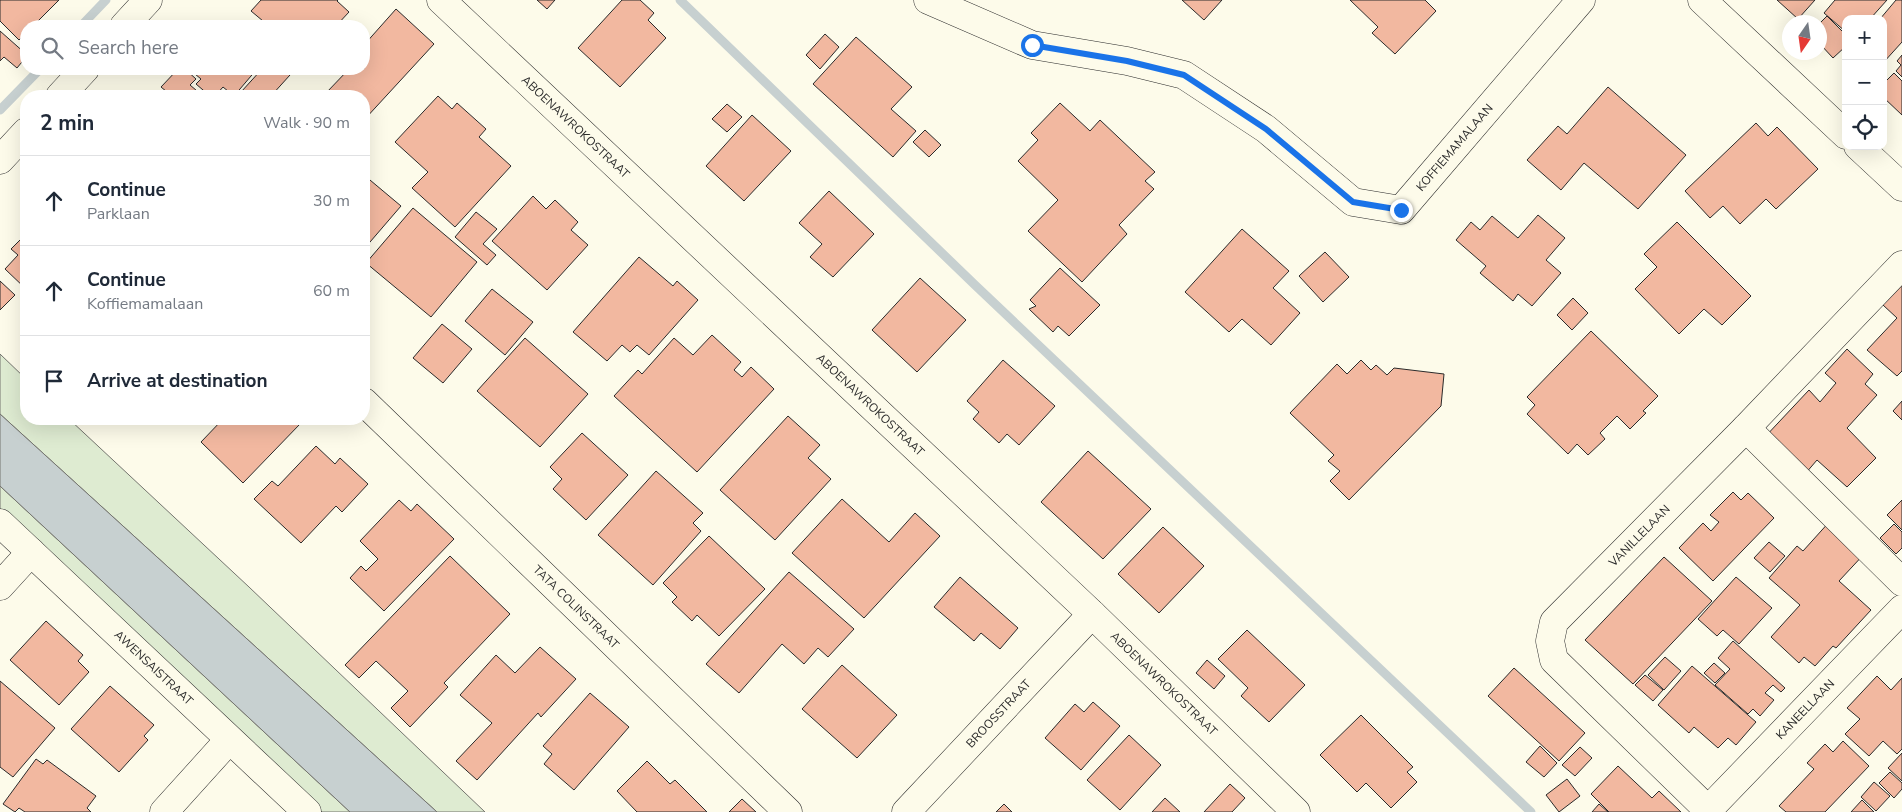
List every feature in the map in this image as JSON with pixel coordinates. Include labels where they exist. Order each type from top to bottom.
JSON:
[{"type":"street","points":[[130,20],[148,0]]},
{"type":"street","name":"ABOENAWROKOSTRAAT","points":[[441,0],[1092,614],[1296,812]]},
{"type":"street","name":"KOFFIEMAMALAAN","points":[[928,0],[1032,45],[1127,61],[1184,75],[1266,129],[1353,202],[1401,210],[1581,0]]},
{"type":"street","points":[[1702,0],[1842,131]]},
{"type":"street","points":[[66,90],[79,75]]},
{"type":"street","points":[[0,160],[20,138]]},
{"type":"street","points":[[1862,150],[1902,187]]},
{"type":"street","name":"VANILLELAAN","points":[[1709,811],[1554,660],[1550,641],[1554,622],[1746,428],[1902,265]]},
{"type":"street","name":"TATA COLINSTRAAT","points":[[370,408],[788,812]]},
{"type":"street","points":[[1746,428],[1902,582]]},
{"type":"street","name":"AWENSAISTRAAT","points":[[0,523],[307,812]]},
{"type":"street","points":[[0,586],[31,552]]},
{"type":"street","name":"KANEELLAAN","points":[[1709,811],[1902,609]]},
{"type":"street","name":"BROOSSTRAAT","points":[[906,812],[1092,614]]},
{"type":"street","points":[[164,812],[230,740]]},
{"type":"green space","points":[[0,354],[20,373],[20,425],[75,425],[485,812],[437,812],[0,414]]},
{"type":"green space","points":[[0,486],[350,812],[322,812],[0,512]]},
{"type":"shaded area","points":[[0,414],[437,812],[350,812],[0,486]]},
{"type":"building","points":[[0,0],[59,0],[39,20],[20,20],[19,40],[0,21]]},
{"type":"building","points":[[261,0],[338,0],[349,12],[342,20],[262,20],[251,11]]},
{"type":"building","points":[[537,0],[555,0],[547,9]]},
{"type":"building","points":[[622,0],[640,0],[654,13],[648,20],[666,38],[620,87],[578,48]]},
{"type":"building","points":[[1182,0],[1222,0],[1204,20]]},
{"type":"building","points":[[1350,0],[1425,0],[1436,11],[1395,54],[1372,33],[1378,27]]},
{"type":"building","points":[[1777,0],[1815,0],[1802,15],[1794,15]]},
{"type":"building","points":[[1835,0],[1887,0],[1874,15],[1842,15],[1842,29],[1824,13]]},
{"type":"building","points":[[1896,0],[1902,0],[1902,42],[1887,59],[1887,15],[1883,15]]},
{"type":"building","points":[[396,9],[434,44],[370,113],[370,90],[329,90],[343,75],[370,75],[370,38]]},
{"type":"building","points":[[1827,16],[1842,31],[1842,50],[1833,58],[1827,52]]},
{"type":"building","points":[[0,31],[20,49],[20,64],[17,68],[4,57],[0,61]]},
{"type":"building","points":[[825,34],[839,47],[820,69],[806,55]]},
{"type":"building","points":[[856,37],[912,87],[891,109],[916,131],[893,157],[813,84]]},
{"type":"building","points":[[1902,55],[1902,77],[1896,71],[1901,65],[1897,61]]},
{"type":"building","points":[[1894,73],[1902,81],[1902,115],[1887,101],[1887,80]]},
{"type":"building","points":[[172,75],[192,75],[196,79],[190,85],[196,90],[165,90],[161,87]]},
{"type":"building","points":[[196,75],[252,75],[239,90],[227,90],[223,87],[220,90],[203,90],[196,84],[201,79]]},
{"type":"building","points":[[257,75],[290,75],[276,90],[243,90]]},
{"type":"building","points":[[1608,87],[1686,155],[1638,209],[1584,163],[1561,190],[1527,160],[1558,126],[1567,134]]},
{"type":"building","points":[[438,96],[452,109],[457,103],[486,129],[479,137],[511,166],[455,227],[412,188],[428,172],[395,142]]},
{"type":"building","points":[[1060,103],[1090,131],[1100,120],[1155,172],[1145,181],[1154,189],[1119,225],[1127,234],[1082,282],[1028,231],[1058,200],[1018,161],[1038,140],[1031,133]]},
{"type":"building","points":[[727,104],[742,117],[727,132],[712,119]]},
{"type":"building","points":[[752,115],[791,151],[744,201],[706,166]]},
{"type":"building","points":[[1756,123],[1768,136],[1777,127],[1818,169],[1776,209],[1766,199],[1740,224],[1723,206],[1710,218],[1685,191]]},
{"type":"building","points":[[925,130],[941,145],[929,157],[913,142]]},
{"type":"building","points":[[370,180],[401,206],[370,242]]},
{"type":"building","points":[[829,191],[874,234],[833,277],[810,257],[822,244],[799,223]]},
{"type":"building","points":[[533,196],[546,209],[555,200],[578,222],[571,230],[588,245],[547,290],[492,241]]},
{"type":"building","points":[[413,208],[477,262],[431,317],[370,266],[370,258]]},
{"type":"building","points":[[476,212],[497,229],[483,244],[496,255],[487,265],[455,237]]},
{"type":"building","points":[[1538,215],[1565,238],[1546,260],[1561,273],[1532,306],[1518,294],[1513,301],[1480,273],[1486,266],[1456,240],[1471,222],[1480,230],[1492,216],[1518,238]]},
{"type":"building","points":[[1677,222],[1751,296],[1722,325],[1704,309],[1679,334],[1635,289],[1657,267],[1644,254]]},
{"type":"building","points":[[1242,229],[1289,271],[1273,288],[1300,313],[1271,345],[1242,319],[1229,332],[1185,292]]},
{"type":"building","points":[[20,240],[20,283],[5,269],[18,255],[11,249]]},
{"type":"building","points":[[1325,252],[1349,277],[1323,302],[1299,276]]},
{"type":"building","points":[[639,257],[673,286],[677,281],[698,300],[649,355],[637,345],[630,352],[622,345],[607,361],[573,332]]},
{"type":"building","points":[[1060,268],[1100,305],[1069,336],[1058,326],[1053,332],[1029,309],[1036,306],[1030,300]]},
{"type":"building","points":[[920,278],[966,320],[917,372],[872,330]]},
{"type":"building","points":[[0,281],[15,295],[0,310]]},
{"type":"building","points":[[1902,285],[1902,371],[1897,376],[1867,350],[1897,318],[1883,305]]},
{"type":"building","points":[[492,289],[533,322],[505,355],[465,321]]},
{"type":"building","points":[[1573,298],[1588,313],[1572,330],[1557,315]]},
{"type":"building","points":[[442,324],[472,349],[443,383],[413,358]]},
{"type":"building","points":[[1591,331],[1658,396],[1643,411],[1646,413],[1630,429],[1617,416],[1600,433],[1605,439],[1588,455],[1577,444],[1568,454],[1527,414],[1535,405],[1527,397]]},
{"type":"building","points":[[712,335],[741,362],[734,370],[742,377],[751,367],[774,389],[697,472],[614,396],[638,370],[642,374],[674,338],[693,355]]},
{"type":"building","points":[[525,338],[588,394],[540,447],[477,391]]},
{"type":"building","points":[[1847,349],[1873,374],[1865,384],[1877,395],[1847,428],[1876,458],[1847,487],[1817,460],[1805,474],[1763,439],[1809,390],[1820,402],[1836,383],[1825,373]]},
{"type":"building","points":[[1003,360],[1055,406],[1019,445],[1007,434],[999,443],[973,419],[979,412],[967,401]]},
{"type":"building","points":[[1361,360],[1371,370],[1376,365],[1387,375],[1394,368],[1444,374],[1441,406],[1349,500],[1330,481],[1340,471],[1328,461],[1334,455],[1290,413],[1337,364],[1347,374]]},
{"type":"building","points":[[1902,401],[1902,420],[1893,411]]},
{"type":"building","points":[[788,416],[820,445],[808,458],[831,479],[775,540],[720,490]]},
{"type":"building","points":[[217,425],[299,425],[243,483],[201,442]]},
{"type":"building","points":[[582,433],[628,475],[586,520],[553,489],[562,479],[550,467]]},
{"type":"building","points":[[316,446],[335,464],[340,458],[368,484],[342,512],[336,506],[301,543],[254,499],[272,481],[278,486]]},
{"type":"building","points":[[1088,451],[1151,509],[1103,559],[1041,502]]},
{"type":"building","points":[[656,471],[703,513],[693,523],[701,531],[653,585],[598,535]]},
{"type":"building","points":[[1733,492],[1741,500],[1748,493],[1774,518],[1713,581],[1679,548],[1703,523],[1711,531],[1719,522],[1710,515]]},
{"type":"building","points":[[842,499],[889,542],[915,513],[940,536],[864,618],[792,553]]},
{"type":"building","points":[[399,500],[411,511],[417,504],[454,539],[384,611],[350,578],[361,566],[366,571],[378,559],[360,541]]},
{"type":"building","points":[[1902,500],[1902,530],[1887,515]]},
{"type":"building","points":[[1831,520],[1866,552],[1839,581],[1871,610],[1836,648],[1833,646],[1815,666],[1804,657],[1799,663],[1771,637],[1800,605],[1769,578],[1797,546],[1803,551]]},
{"type":"building","points":[[1894,524],[1902,532],[1902,548],[1896,554],[1880,538]]},
{"type":"building","points":[[1163,527],[1204,566],[1159,613],[1118,574]]},
{"type":"building","points":[[709,536],[765,589],[719,636],[697,615],[692,621],[672,602],[677,597],[663,583]]},
{"type":"building","points":[[1769,542],[1785,556],[1770,572],[1754,558]]},
{"type":"building","points":[[450,556],[510,614],[444,683],[448,687],[410,727],[391,708],[408,691],[376,661],[359,678],[345,665]]},
{"type":"building","points":[[1664,557],[1712,601],[1633,684],[1585,640]]},
{"type":"building","points":[[789,572],[854,629],[828,657],[818,648],[804,664],[782,644],[739,693],[706,664]]},
{"type":"building","points":[[960,577],[1018,628],[1000,649],[981,633],[974,641],[934,607]]},
{"type":"building","points":[[1736,577],[1772,608],[1739,644],[1723,630],[1717,636],[1698,619]]},
{"type":"building","points":[[46,621],[83,655],[78,661],[89,672],[59,705],[10,660]]},
{"type":"building","points":[[1247,630],[1305,685],[1269,722],[1241,696],[1248,688],[1218,659]]},
{"type":"building","points":[[1733,641],[1785,688],[1781,692],[1773,685],[1765,693],[1774,700],[1760,716],[1753,709],[1748,714],[1715,685],[1730,669],[1718,658]]},
{"type":"building","points":[[540,647],[576,679],[541,717],[538,713],[477,780],[456,761],[492,723],[460,695],[496,655],[515,673]]},
{"type":"building","points":[[1665,657],[1681,671],[1664,690],[1648,675]]},
{"type":"building","points":[[1207,660],[1225,676],[1214,689],[1196,673]]},
{"type":"building","points":[[1714,663],[1725,673],[1715,683],[1704,673]]},
{"type":"building","points":[[842,665],[897,715],[857,758],[802,709]]},
{"type":"building","points":[[1692,666],[1756,722],[1736,745],[1728,738],[1718,748],[1694,727],[1689,733],[1658,705]]},
{"type":"building","points":[[1514,668],[1585,733],[1559,761],[1488,696]]},
{"type":"building","points":[[1645,675],[1663,690],[1653,701],[1635,685]]},
{"type":"building","points":[[1877,676],[1891,690],[1902,678],[1902,749],[1897,754],[1883,741],[1869,756],[1845,734],[1860,719],[1847,708]]},
{"type":"building","points":[[0,681],[55,728],[13,777],[0,767]]},
{"type":"building","points":[[110,686],[154,725],[144,736],[148,740],[119,772],[71,729]]},
{"type":"building","points":[[590,693],[629,727],[574,790],[544,764],[552,754],[543,746]]},
{"type":"building","points":[[1093,702],[1120,726],[1081,770],[1045,738],[1075,704],[1084,712]]},
{"type":"building","points":[[1361,715],[1413,767],[1407,772],[1417,782],[1391,808],[1366,783],[1357,792],[1320,755]]},
{"type":"building","points":[[1129,735],[1161,765],[1120,810],[1087,780]]},
{"type":"building","points":[[1843,741],[1869,766],[1825,812],[1786,812],[1779,806],[1814,769],[1807,763],[1825,744],[1833,752]]},
{"type":"building","points":[[1540,746],[1557,763],[1544,777],[1526,762]]},
{"type":"building","points":[[1580,747],[1592,758],[1575,776],[1562,765]]},
{"type":"building","points":[[1902,753],[1902,781],[1888,768]]},
{"type":"building","points":[[36,759],[43,764],[47,760],[96,796],[87,808],[91,812],[25,812],[19,808],[15,812],[3,804]]},
{"type":"building","points":[[647,761],[670,784],[675,780],[707,812],[637,812],[617,791]]},
{"type":"building","points":[[1618,766],[1652,798],[1659,791],[1681,812],[1609,812],[1591,794]]},
{"type":"building","points":[[1890,772],[1902,783],[1902,789],[1894,798],[1879,783]]},
{"type":"building","points":[[1567,779],[1580,796],[1559,812],[1546,795]]},
{"type":"building","points":[[1874,782],[1890,796],[1876,811],[1861,797]]},
{"type":"building","points":[[1230,784],[1245,798],[1232,812],[1204,812]]},
{"type":"building","points":[[1165,798],[1180,812],[1152,812]]},
{"type":"building","points":[[742,799],[756,812],[729,812]]},
{"type":"building","points":[[1862,800],[1874,812],[1851,812]]},
{"type":"building","points":[[1004,804],[1012,812],[996,812]]},
{"type":"building","points":[[1599,804],[1608,812],[1592,812]]},
{"type":"waterway","points":[[87,20],[106,0]]},
{"type":"waterway","points":[[680,0],[975,285],[1531,812]]},
{"type":"waterway","points":[[0,110],[34,75]]},
{"type":"route","points":[[1032,45],[1127,61],[1184,75],[1266,129],[1353,202],[1401,210]]}]
